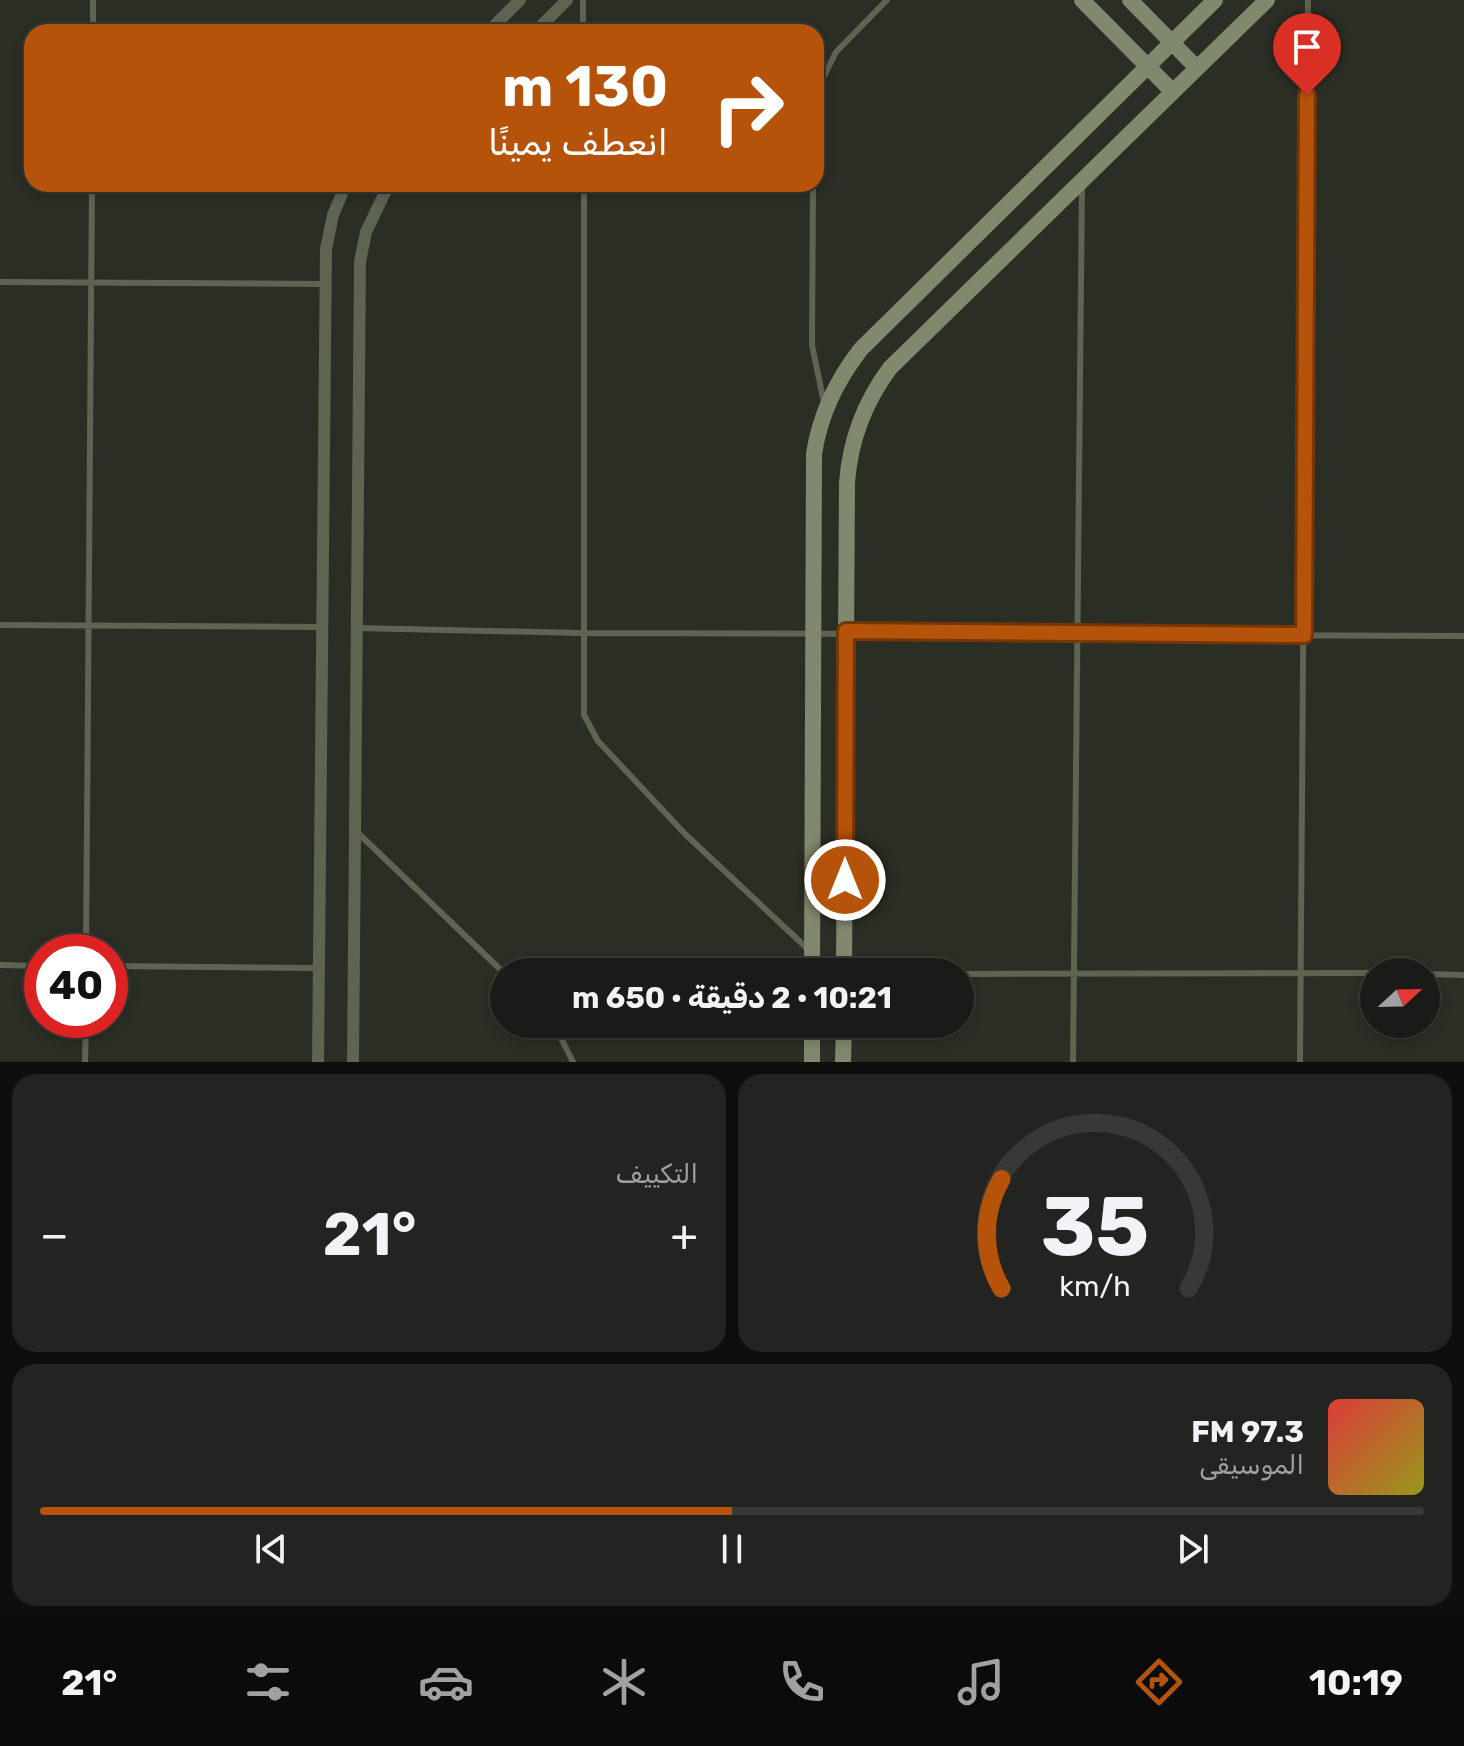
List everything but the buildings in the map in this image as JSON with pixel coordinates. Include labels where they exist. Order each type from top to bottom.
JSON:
[{"type":"street","points":[[496,24],[520,0]]},
{"type":"street","points":[[543,24],[567,0]]},
{"type":"street","points":[[1082,0],[1173,92]]},
{"type":"street","points":[[1130,0],[1197,68]]},
{"type":"street","points":[[813,958],[814,454],[826,407],[841,376],[861,349],[1215,0]]},
{"type":"street","points":[[844,958],[848,466],[856,431],[870,398],[890,368],[1267,0]]},
{"type":"street","points":[[318,1062],[325,284],[328,238],[343,192]]},
{"type":"street","points":[[353,1062],[360,262],[366,232],[385,192]]},
{"type":"street","points":[[812,1038],[812,1062]]},
{"type":"street","points":[[843,1062],[844,1038]]},
{"type":"lane","points":[[93,0],[93,24]]},
{"type":"lane","points":[[583,0],[583,24]]},
{"type":"lane","points":[[824,76],[836,52],[887,0]]},
{"type":"lane","points":[[1300,1062],[1308,0]]},
{"type":"lane","points":[[1073,1062],[1082,181]]},
{"type":"lane","points":[[86,934],[92,192]]},
{"type":"lane","points":[[584,192],[587,514],[582,706],[592,733],[685,834],[813,953]]},
{"type":"lane","points":[[813,192],[812,345],[826,407]]},
{"type":"lane","points":[[0,282],[325,284]]},
{"type":"lane","points":[[0,625],[322,627]]},
{"type":"lane","points":[[356,628],[582,633],[846,631],[1464,636]]},
{"type":"lane","points":[[355,829],[490,959]]},
{"type":"lane","points":[[0,965],[24,966]]},
{"type":"lane","points":[[128,966],[319,968]]},
{"type":"lane","points":[[974,974],[1360,973]]},
{"type":"lane","points":[[1440,974],[1464,975]]},
{"type":"lane","points":[[85,1062],[86,1038]]},
{"type":"lane","points":[[561,1038],[573,1062]]},
{"type":"shaded area","points":[[0,0],[1464,0],[1464,1062],[0,1062]]},
{"type":"route","points":[[845,880],[846,631],[1304,635],[1307,95]]}]
